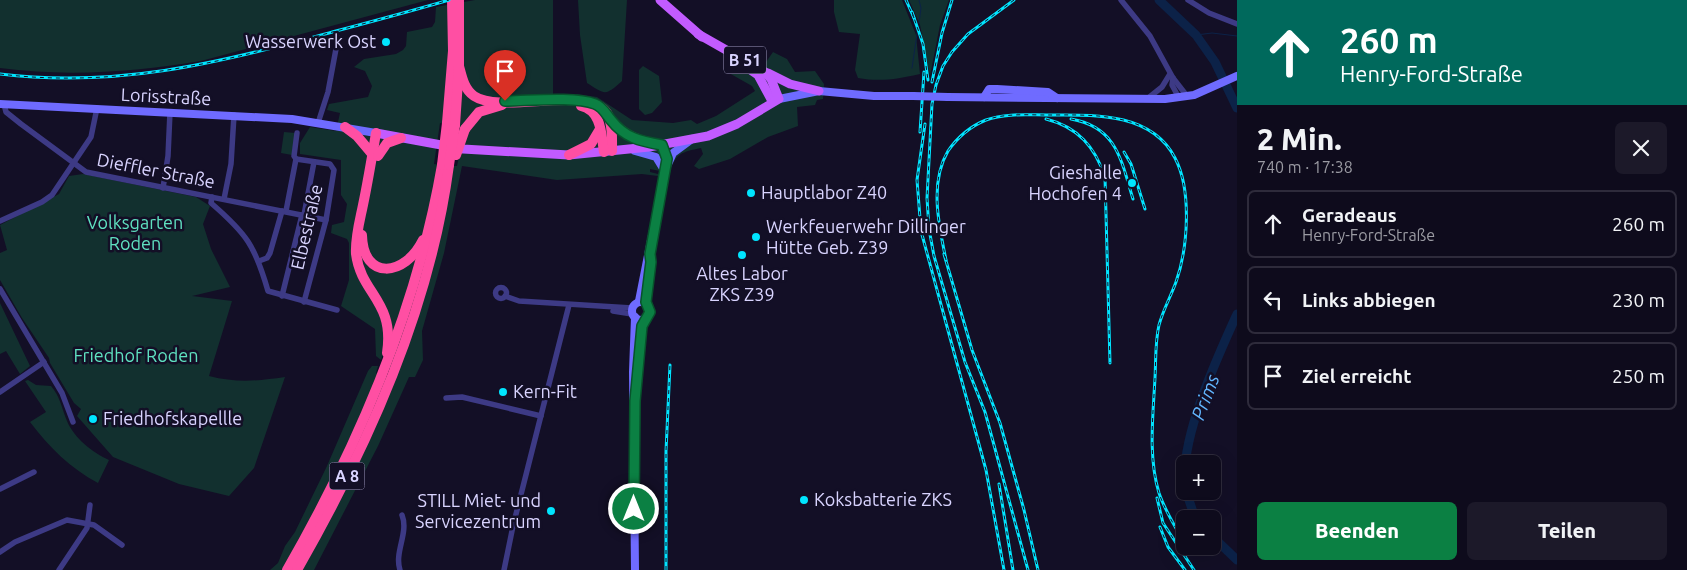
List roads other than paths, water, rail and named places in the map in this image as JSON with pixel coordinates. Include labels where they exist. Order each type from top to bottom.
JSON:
[{"type":"highway","name":"A 8","points":[[451,124],[459,66],[455,5]]},
{"type":"highway","name":"A 8","points":[[297,570],[350,471],[431,256],[447,180],[455,5]]},
{"type":"highway","points":[[459,66],[468,90],[479,99],[494,101],[587,102],[600,107],[621,131],[634,139],[662,145]]},
{"type":"highway","points":[[448,165],[465,129],[473,118],[486,109],[495,106],[543,105],[588,108],[597,116],[608,151]]},
{"type":"highway","points":[[608,151],[609,118]]},
{"type":"highway","points":[[345,127],[361,140],[375,156]]},
{"type":"highway","points":[[569,155],[594,141],[600,128]]},
{"type":"highway","points":[[380,134],[358,231],[356,253],[362,274],[385,314],[392,357]]},
{"type":"highway","points":[[401,138],[387,143],[375,156],[362,232],[362,242],[368,258],[380,267],[386,268],[406,264],[420,246],[434,211]]},
{"type":"highway","name":"A 8","points":[[392,357],[413,292],[448,165]]},
{"type":"highway","name":"A 8","points":[[287,570],[338,476],[385,376]]},
{"type":"main road","name":"B 51","points":[[660,0],[698,34],[758,75],[776,100]]},
{"type":"main road","name":"B 51","points":[[698,34],[765,72],[776,100]]},
{"type":"main road","points":[[765,72],[790,84],[819,91]]},
{"type":"main road","points":[[380,134],[463,149],[569,155],[662,145],[693,139],[724,130],[776,100]]},
{"type":"street","points":[[1121,0],[1150,36],[1171,76],[1188,96]]},
{"type":"street","points":[[1188,0],[1209,14],[1237,24]]},
{"type":"street","points":[[318,122],[328,92],[338,38]]},
{"type":"street","points":[[1171,76],[1172,86],[1179,98]]},
{"type":"street","points":[[1147,99],[1162,87],[1171,76]]},
{"type":"street","points":[[776,100],[819,91],[849,94],[948,97],[1058,99],[1179,98],[1198,93],[1237,76]]},
{"type":"street","name":"Lorisstraße","points":[[2,104],[234,115],[318,122],[380,134]]},
{"type":"street","name":"Dieffler Straße","points":[[2,104],[6,112],[73,164],[93,174],[326,220]]},
{"type":"street","points":[[0,220],[49,198],[92,137],[98,108]]},
{"type":"street","points":[[163,188],[168,156],[170,112]]},
{"type":"street","points":[[224,200],[231,164],[234,115]]},
{"type":"street","points":[[259,261],[267,258],[270,253],[284,211],[296,160],[294,156],[297,133]]},
{"type":"street","points":[[664,170],[673,153],[693,139]]},
{"type":"street","points":[[635,570],[633,313],[642,302],[646,262],[650,254],[667,159],[662,145]]},
{"type":"street","points":[[628,149],[653,156],[664,170]]},
{"type":"street","name":"Elbestraße","points":[[296,160],[330,164],[334,170],[326,220],[304,302]]},
{"type":"street","points":[[282,296],[303,215],[314,162]]},
{"type":"street","points":[[212,197],[211,203],[245,234],[259,261],[268,291],[337,310]]},
{"type":"street","points":[[0,290],[44,362],[69,408],[73,422]]},
{"type":"street","points":[[505,296],[519,301],[604,308],[633,313],[644,319]]},
{"type":"street","points":[[635,401],[644,319],[650,312],[642,302]]},
{"type":"street","points":[[504,570],[512,526],[569,305]]},
{"type":"street","points":[[0,392],[44,362]]},
{"type":"street","points":[[446,398],[462,397],[540,416]]},
{"type":"street","points":[[0,489],[34,472]]},
{"type":"street","points":[[59,570],[82,537],[88,523],[90,505]]},
{"type":"street","points":[[400,570],[398,558],[405,526],[402,515]]},
{"type":"street","points":[[0,552],[15,542],[69,520],[88,523],[122,546]]},
{"type":"waterway","points":[[919,0],[921,8],[919,23]]},
{"type":"waterway","name":"Prims","points":[[1159,0],[1196,35],[1215,62],[1237,108]]},
{"type":"waterway","points":[[1196,35],[1212,33],[1237,36]]},
{"type":"waterway","points":[[912,68],[917,34]]},
{"type":"waterway","name":"Prims","points":[[1187,455],[1194,420],[1202,397],[1237,314]]},
{"type":"waterway","name":"Prims","points":[[1189,500],[1192,510]]},
{"type":"waterway","name":"Prims","points":[[1221,545],[1237,560]]},
{"type":"railway","points":[[0,74],[42,78],[84,78],[124,75],[204,64],[284,45],[449,0]]},
{"type":"railway","points":[[906,0],[914,18]]},
{"type":"railway","points":[[932,82],[942,33],[952,0]]},
{"type":"railway","points":[[1014,0],[968,34],[952,52],[943,66],[932,104],[927,198],[929,229],[934,256],[965,362],[985,412],[1028,570]]},
{"type":"railway","points":[[912,12],[923,44],[928,80]]},
{"type":"railway","points":[[920,132],[924,72]]},
{"type":"railway","points":[[946,260],[937,205],[937,191],[942,163],[948,151],[960,137],[980,123],[1001,116],[1016,115],[1101,116],[1136,124],[1151,131],[1164,143],[1175,158],[1180,171],[1184,186],[1186,219],[1180,268],[1161,319],[1156,344],[1152,451],[1159,493],[1176,528]]},
{"type":"railway","points":[[1046,119],[1067,127],[1084,140],[1096,156],[1105,177],[1110,363]]},
{"type":"railway","points":[[1071,119],[1098,129],[1115,147],[1125,171],[1133,199]]},
{"type":"railway","points":[[925,124],[917,180],[921,231],[986,470],[1004,570]]},
{"type":"railway","points":[[1124,152],[1131,164],[1145,209]]},
{"type":"railway","points":[[944,254],[972,350],[1000,423],[1038,570]]},
{"type":"railway","points":[[666,570],[666,451],[670,365]]},
{"type":"railway","points":[[999,484],[1013,570]]},
{"type":"railway","points":[[1157,498],[1163,523],[1194,570]]},
{"type":"railway","points":[[1160,527],[1168,547],[1185,570]]},
{"type":"place","name":"Wasserwerk Ost","points":[[386,42]]},
{"type":"place","name":"Gieshalle Hochofen 4","points":[[1132,183]]},
{"type":"place","name":"Hauptlabor Z40","points":[[751,193]]},
{"type":"place","name":"Werkfeuerwehr Dillinger Hütte Geb. Z39","points":[[756,237]]},
{"type":"place","name":"Altes Labor ZKS Z39","points":[[742,255]]},
{"type":"place","name":"Kern-Fit","points":[[503,392]]},
{"type":"place","name":"Friedhofskapellle","points":[[93,419]]},
{"type":"place","name":"Koksbatterie ZKS","points":[[804,500]]},
{"type":"place","name":"STILL Miet- und Servicezentrum","points":[[551,511]]},
{"type":"park label","name":"Volksgarten Roden","points":[[135,233]]},
{"type":"park label","name":"Friedhof Roden","points":[[136,356]]}]
